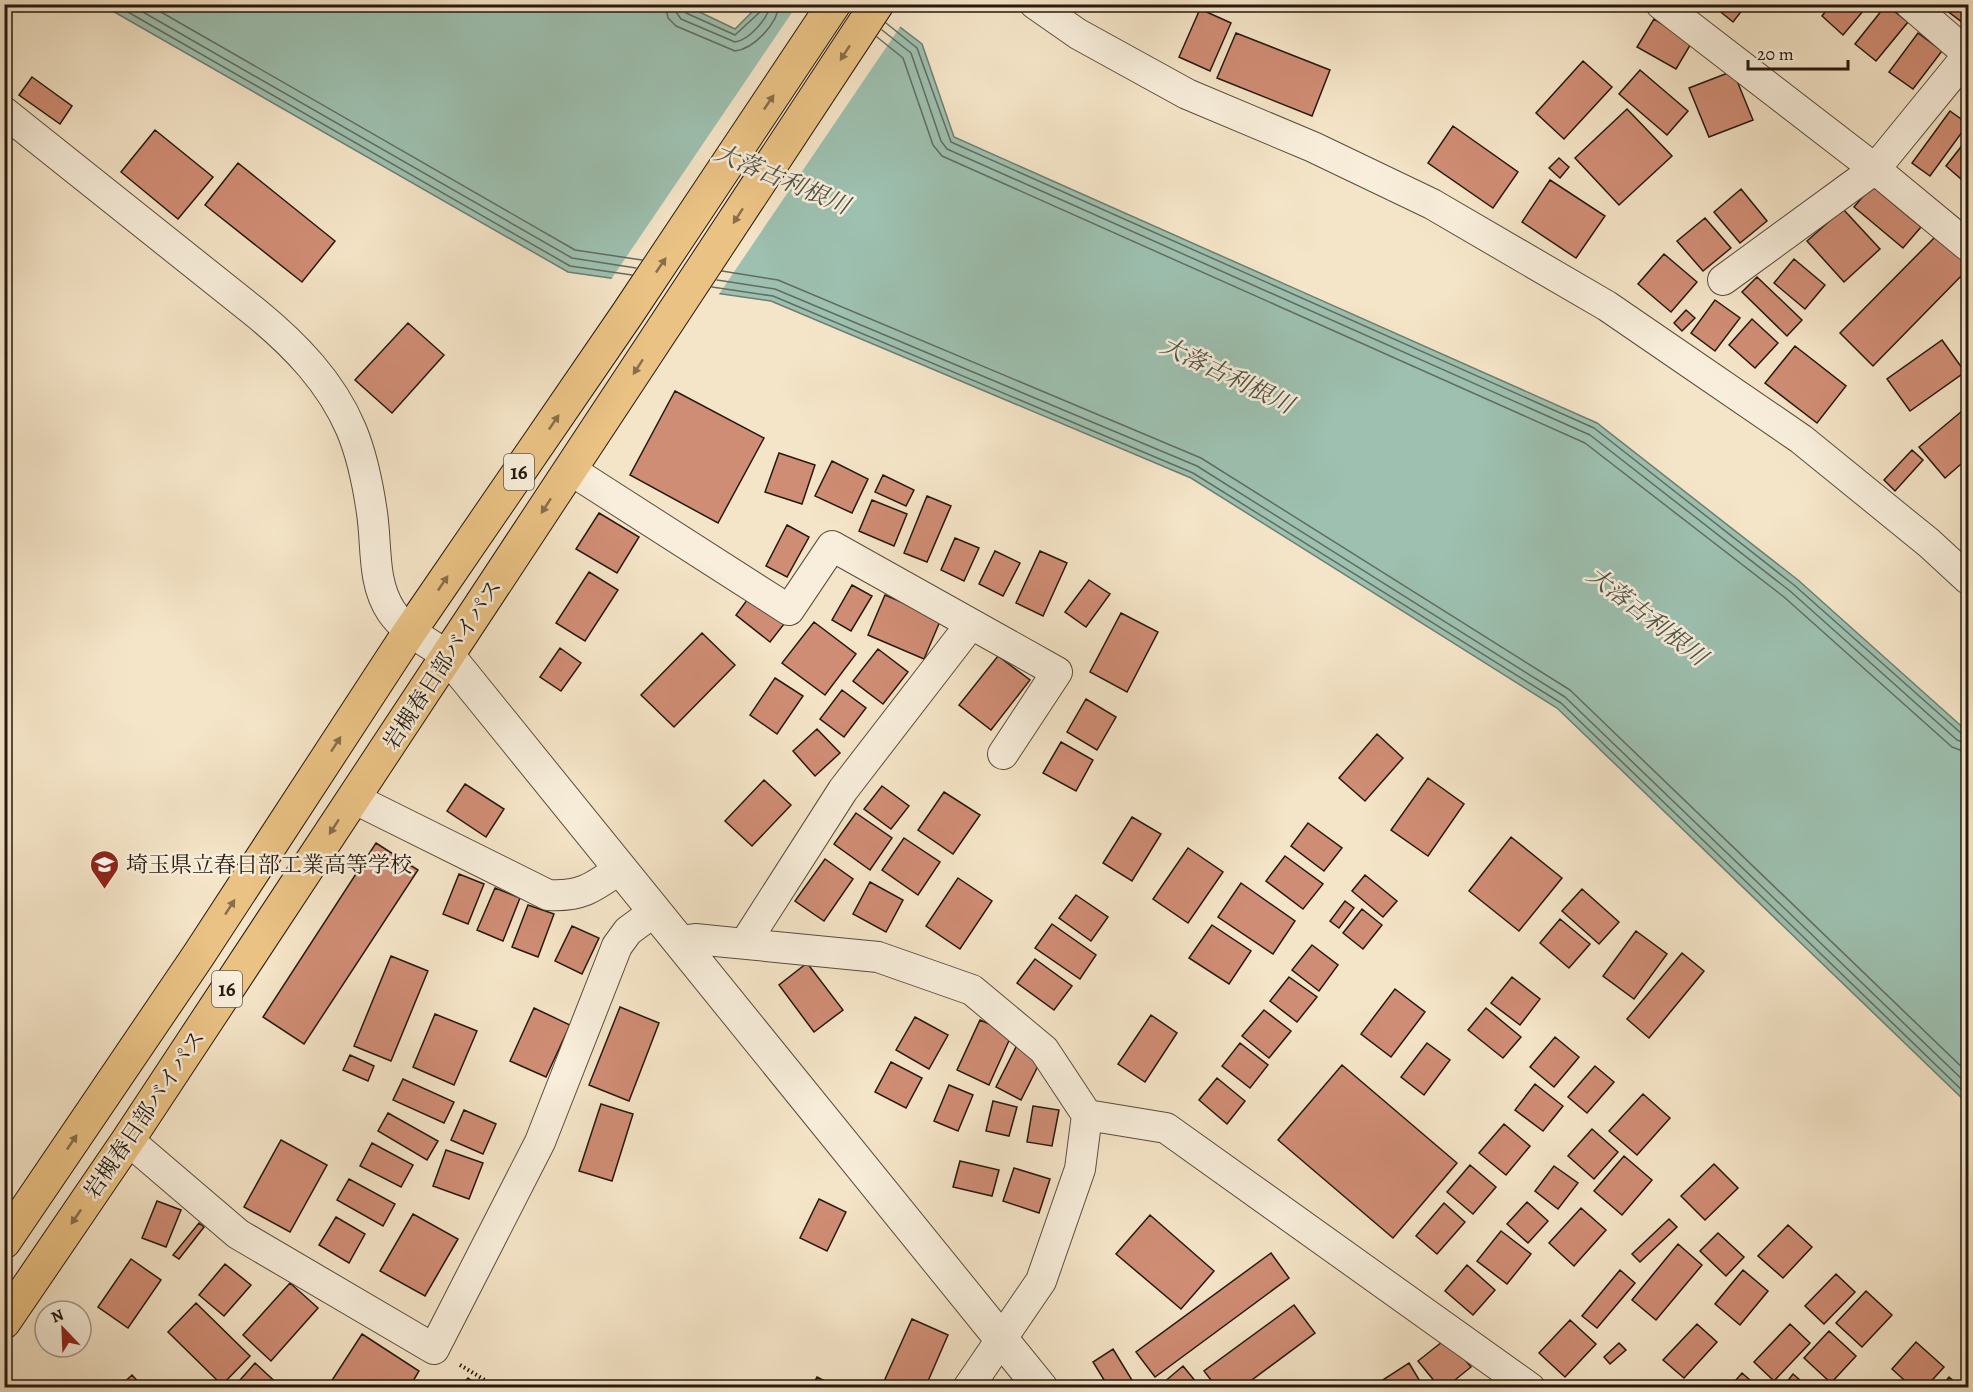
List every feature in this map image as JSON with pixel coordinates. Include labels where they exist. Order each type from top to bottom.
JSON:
[{"type":"highway","name":"岩槻春日部バイパス","points":[[4,1242],[198,956],[410,631],[628,313],[834,4]]},
{"type":"highway","name":"岩槻春日部バイパス","points":[[4,1322],[128,1140],[878,4]]},
{"type":"street","points":[[1035,4],[1078,34],[1187,94],[1313,147],[1432,204],[1607,306],[1801,440],[1929,543],[1968,579]]},
{"type":"street","points":[[1661,4],[1875,169],[1968,246]]},
{"type":"street","points":[[1723,280],[1875,169],[1968,55],[1910,4]]},
{"type":"street","points":[[4,112],[280,333],[333,394],[351,429],[364,469],[381,590],[391,612],[410,631],[448,656],[1041,1388]]},
{"type":"street","points":[[569,469],[789,610],[832,546],[1057,672],[1003,754]]},
{"type":"street","points":[[745,943],[843,790],[971,624]]},
{"type":"street","points":[[353,798],[548,895],[569,896],[591,890],[621,868]]},
{"type":"street","points":[[128,1140],[238,1234],[434,1349],[540,1142],[617,946],[628,931],[656,911]]},
{"type":"street","points":[[680,941],[695,939],[745,943],[878,957],[972,990],[1044,1050],[1087,1115],[1080,1168],[1041,1281],[968,1388]]},
{"type":"street","points":[[1087,1115],[1166,1128],[1530,1388]]},
{"type":"path","points":[[434,1349],[498,1388]]},
{"type":"water","name":"大落古利根川","points":[[683,4],[735,29],[759,5],[871,5],[922,44],[954,137],[1597,423],[1798,580],[1968,732],[1968,1104],[1557,708],[1191,478],[771,301],[568,272],[102,5]]},
{"type":"pier","points":[[876,4],[902,24],[717,297],[610,281],[797,5]]},
{"type":"building","points":[[1711,4],[1747,4],[1733,22]]},
{"type":"building","points":[[1802,4],[1814,4],[1809,10]]},
{"type":"building","points":[[1831,4],[1869,4],[1843,35],[1822,16]]},
{"type":"building","points":[[1944,4],[1968,4],[1966,25],[1942,7]]},
{"type":"building","points":[[1886,5],[1908,22],[1876,61],[1855,44]]},
{"type":"building","points":[[1200,9],[1231,23],[1210,71],[1179,57]]},
{"type":"building","points":[[1654,19],[1692,42],[1676,69],[1637,47]]},
{"type":"building","points":[[1236,33],[1330,70],[1312,116],[1217,78]]},
{"type":"building","points":[[1918,33],[1942,51],[1913,89],[1889,72]]},
{"type":"building","points":[[1583,61],[1612,87],[1564,139],[1536,113]]},
{"type":"building","points":[[1640,70],[1688,111],[1667,135],[1619,94]]},
{"type":"building","points":[[1733,71],[1753,120],[1709,137],[1689,88]]},
{"type":"building","points":[[32,77],[72,106],[60,124],[19,95]]},
{"type":"building","points":[[1627,109],[1672,156],[1619,205],[1575,158]]},
{"type":"building","points":[[1950,111],[1968,124],[1930,176],[1912,163]]},
{"type":"building","points":[[1453,126],[1518,172],[1493,208],[1428,163]]},
{"type":"building","points":[[155,130],[213,177],[178,219],[121,172]]},
{"type":"building","points":[[1968,138],[1968,185],[1946,166]]},
{"type":"building","points":[[1559,158],[1569,167],[1560,178],[1549,168]]},
{"type":"building","points":[[238,163],[335,241],[302,282],[205,205]]},
{"type":"building","points":[[1550,180],[1605,216],[1576,258],[1522,222]]},
{"type":"building","points":[[1872,186],[1921,227],[1903,248],[1854,207]]},
{"type":"building","points":[[1741,189],[1767,221],[1740,243],[1714,212]]},
{"type":"building","points":[[1843,209],[1880,249],[1844,282],[1807,241]]},
{"type":"building","points":[[1705,218],[1731,248],[1703,271],[1677,241]]},
{"type":"building","points":[[1939,233],[1968,262],[1968,269],[1873,366],[1840,333]]},
{"type":"building","points":[[1664,254],[1697,282],[1671,312],[1638,284]]},
{"type":"building","points":[[1794,259],[1825,285],[1805,309],[1774,283]]},
{"type":"building","points":[[1757,277],[1802,320],[1787,336],[1742,292]]},
{"type":"building","points":[[1715,300],[1740,318],[1715,351],[1691,333]]},
{"type":"building","points":[[1686,310],[1695,318],[1682,331],[1674,323]]},
{"type":"building","points":[[1752,319],[1778,343],[1755,368],[1729,345]]},
{"type":"building","points":[[408,323],[444,355],[392,413],[355,380]]},
{"type":"building","points":[[1942,340],[1965,372],[1910,411],[1887,379]]},
{"type":"building","points":[[1795,346],[1846,386],[1817,423],[1765,383]]},
{"type":"building","points":[[675,391],[764,438],[718,523],[630,475]]},
{"type":"building","points":[[1968,406],[1968,458],[1945,478],[1919,447]]},
{"type":"building","points":[[1912,450],[1923,460],[1895,491],[1884,480]]},
{"type":"building","points":[[779,453],[815,465],[802,504],[765,492]]},
{"type":"building","points":[[832,461],[868,479],[852,513],[815,496]]},
{"type":"building","points":[[883,475],[914,490],[906,506],[875,492]]},
{"type":"building","points":[[927,496],[951,506],[927,562],[904,553]]},
{"type":"building","points":[[872,500],[907,514],[894,546],[859,531]]},
{"type":"building","points":[[599,513],[639,537],[617,573],[576,549]]},
{"type":"building","points":[[787,525],[809,537],[787,577],[766,566]]},
{"type":"building","points":[[955,538],[979,548],[964,581],[941,570]]},
{"type":"building","points":[[995,551],[1020,563],[1003,596],[979,584]]},
{"type":"building","points":[[1040,551],[1067,563],[1043,616],[1016,603]]},
{"type":"building","points":[[589,572],[618,590],[585,641],[556,623]]},
{"type":"building","points":[[1089,580],[1110,594],[1086,627],[1065,612]]},
{"type":"building","points":[[852,585],[872,596],[851,631],[832,620]]},
{"type":"building","points":[[753,592],[788,619],[770,642],[736,615]]},
{"type":"building","points":[[885,595],[941,619],[924,659],[868,635]]},
{"type":"building","points":[[1121,613],[1158,632],[1127,692],[1090,672]]},
{"type":"building","points":[[814,622],[856,654],[825,695],[782,663]]},
{"type":"building","points":[[702,633],[735,665],[674,727],[641,695]]},
{"type":"building","points":[[560,648],[581,663],[561,691],[540,677]]},
{"type":"building","points":[[878,649],[908,672],[883,704],[853,681]]},
{"type":"building","points":[[998,656],[1030,680],[991,730],[959,705]]},
{"type":"building","points":[[775,678],[803,696],[777,734],[750,715]]},
{"type":"building","points":[[842,690],[866,708],[844,737],[820,719]]},
{"type":"building","points":[[1086,699],[1116,717],[1097,750],[1067,732]]},
{"type":"building","points":[[817,729],[840,753],[815,776],[793,751]]},
{"type":"building","points":[[1377,734],[1403,758],[1365,801],[1339,778]]},
{"type":"building","points":[[1061,742],[1093,760],[1076,791],[1043,773]]},
{"type":"building","points":[[1428,778],[1464,804],[1428,856],[1391,830]]},
{"type":"building","points":[[764,780],[791,805],[752,846],[725,821]]},
{"type":"building","points":[[465,784],[504,809],[486,837],[447,811]]},
{"type":"building","points":[[882,786],[909,806],[891,829],[864,809]]},
{"type":"building","points":[[944,792],[980,815],[953,854],[918,830]]},
{"type":"building","points":[[856,813],[892,838],[870,870],[834,844]]},
{"type":"building","points":[[1132,817],[1161,834],[1132,881],[1103,863]]},
{"type":"building","points":[[1308,823],[1342,848],[1324,871],[1291,846]]},
{"type":"building","points":[[1511,837],[1562,878],[1519,931],[1469,891]]},
{"type":"building","points":[[904,838],[940,862],[918,895],[882,870]]},
{"type":"building","points":[[376,843],[418,870],[304,1044],[263,1017]]},
{"type":"building","points":[[1188,848],[1223,872],[1188,923],[1153,899]]},
{"type":"building","points":[[1285,856],[1323,884],[1303,909],[1266,881]]},
{"type":"building","points":[[825,859],[853,879],[824,921],[795,901]]},
{"type":"building","points":[[459,874],[484,884],[468,924],[443,914]]},
{"type":"building","points":[[1365,875],[1397,901],[1383,917],[1352,891]]},
{"type":"building","points":[[958,878],[992,901],[960,949],[926,926]]},
{"type":"building","points":[[870,882],[903,900],[886,932],[853,914]]},
{"type":"building","points":[[1241,883],[1295,921],[1273,954],[1218,917]]},
{"type":"building","points":[[495,888],[520,898],[503,941],[477,930]]},
{"type":"building","points":[[1582,889],[1619,922],[1599,944],[1562,911]]},
{"type":"building","points":[[1076,895],[1108,917],[1091,941],[1059,918]]},
{"type":"building","points":[[1345,901],[1354,908],[1339,928],[1330,921]]},
{"type":"building","points":[[528,905],[554,914],[538,957],[512,947]]},
{"type":"building","points":[[1362,909],[1382,925],[1363,949],[1343,933]]},
{"type":"building","points":[[1560,919],[1590,944],[1569,968],[1540,943]]},
{"type":"building","points":[[1052,924],[1096,955],[1080,979],[1035,948]]},
{"type":"building","points":[[1212,925],[1251,951],[1229,984],[1189,958]]},
{"type":"building","points":[[572,926],[599,938],[582,974],[555,961]]},
{"type":"building","points":[[1636,931],[1667,954],[1634,999],[1603,976]]},
{"type":"building","points":[[1312,945],[1338,965],[1319,991],[1292,970]]},
{"type":"building","points":[[1682,953],[1704,971],[1649,1038],[1627,1019]]},
{"type":"building","points":[[391,956],[428,971],[391,1061],[354,1046]]},
{"type":"building","points":[[1035,959],[1072,986],[1054,1010],[1017,983]]},
{"type":"building","points":[[807,963],[843,1010],[814,1032],[779,985]]},
{"type":"building","points":[[1289,977],[1317,997],[1297,1022],[1270,1001]]},
{"type":"building","points":[[1512,977],[1540,999],[1520,1025],[1491,1003]]},
{"type":"building","points":[[1395,989],[1425,1012],[1391,1057],[1361,1034]]},
{"type":"building","points":[[620,1007],[659,1023],[629,1101],[589,1085]]},
{"type":"building","points":[[534,1008],[570,1025],[546,1077],[510,1061]]},
{"type":"building","points":[[1486,1008],[1521,1037],[1503,1058],[1468,1030]]},
{"type":"building","points":[[1264,1010],[1291,1031],[1269,1058],[1242,1036]]},
{"type":"building","points":[[435,1014],[477,1031],[454,1085],[413,1067]]},
{"type":"building","points":[[1151,1015],[1177,1033],[1145,1082],[1118,1064]]},
{"type":"building","points":[[915,1017],[948,1035],[929,1069],[896,1050]]},
{"type":"building","points":[[980,1020],[1012,1034],[989,1085],[957,1070]]},
{"type":"building","points":[[1555,1037],[1579,1057],[1554,1087],[1530,1067]]},
{"type":"building","points":[[1018,1043],[1043,1056],[1021,1100],[996,1087]]},
{"type":"building","points":[[1240,1043],[1268,1065],[1250,1088],[1222,1066]]},
{"type":"building","points":[[1427,1043],[1450,1060],[1424,1095],[1401,1077]]},
{"type":"building","points":[[350,1055],[374,1066],[368,1081],[343,1070]]},
{"type":"building","points":[[891,1062],[922,1078],[906,1108],[875,1092]]},
{"type":"building","points":[[1342,1065],[1457,1163],[1393,1238],[1278,1140]]},
{"type":"building","points":[[1595,1066],[1614,1082],[1587,1113],[1568,1097]]},
{"type":"building","points":[[1217,1078],[1245,1101],[1227,1124],[1199,1100]]},
{"type":"building","points":[[403,1079],[454,1102],[444,1123],[393,1100]]},
{"type":"building","points":[[1535,1084],[1563,1106],[1543,1131],[1515,1110]]},
{"type":"building","points":[[949,1085],[973,1095],[958,1131],[934,1121]]},
{"type":"building","points":[[1643,1094],[1670,1118],[1637,1155],[1609,1131]]},
{"type":"building","points":[[993,1101],[1017,1107],[1009,1136],[986,1131]]},
{"type":"building","points":[[601,1104],[633,1114],[612,1181],[579,1171]]},
{"type":"building","points":[[1033,1106],[1059,1110],[1052,1146],[1027,1142]]},
{"type":"building","points":[[464,1110],[496,1124],[483,1154],[451,1140]]},
{"type":"building","points":[[388,1113],[438,1141],[427,1160],[378,1131]]},
{"type":"building","points":[[1504,1124],[1530,1146],[1506,1175],[1479,1153]]},
{"type":"building","points":[[1592,1129],[1618,1152],[1594,1179],[1568,1156]]},
{"type":"building","points":[[281,1140],[327,1165],[290,1232],[244,1207]]},
{"type":"building","points":[[372,1143],[413,1165],[401,1187],[360,1166]]},
{"type":"building","points":[[446,1150],[483,1163],[469,1199],[433,1186]]},
{"type":"building","points":[[1624,1156],[1652,1180],[1622,1215],[1594,1191]]},
{"type":"building","points":[[960,1161],[999,1170],[992,1196],[953,1187]]},
{"type":"building","points":[[1714,1164],[1738,1188],[1705,1220],[1681,1196]]},
{"type":"building","points":[[1470,1165],[1496,1187],[1473,1214],[1447,1192]]},
{"type":"building","points":[[1554,1166],[1578,1183],[1558,1209],[1535,1191]]},
{"type":"building","points":[[1014,1168],[1050,1179],[1039,1213],[1003,1201]]},
{"type":"building","points":[[349,1179],[395,1204],[383,1226],[337,1200]]},
{"type":"building","points":[[819,1199],[846,1212],[827,1251],[800,1238]]},
{"type":"building","points":[[157,1201],[181,1210],[166,1247],[142,1238]]},
{"type":"building","points":[[1527,1202],[1548,1221],[1528,1243],[1507,1224]]},
{"type":"building","points":[[1444,1203],[1465,1222],[1437,1254],[1416,1236]]},
{"type":"building","points":[[1581,1208],[1606,1230],[1574,1266],[1549,1243]]},
{"type":"building","points":[[413,1214],[458,1239],[425,1296],[380,1271]]},
{"type":"building","points":[[1150,1215],[1214,1271],[1181,1309],[1116,1254]]},
{"type":"building","points":[[336,1217],[365,1234],[349,1263],[319,1245]]},
{"type":"building","points":[[1669,1219],[1677,1227],[1640,1262],[1632,1254]]},
{"type":"building","points":[[199,1223],[204,1227],[179,1259],[173,1255]]},
{"type":"building","points":[[1788,1225],[1812,1247],[1783,1278],[1758,1256]]},
{"type":"building","points":[[1501,1231],[1531,1254],[1507,1284],[1477,1261]]},
{"type":"building","points":[[1718,1233],[1744,1257],[1726,1276],[1700,1251]]},
{"type":"building","points":[[1678,1244],[1702,1265],[1656,1320],[1632,1300]]},
{"type":"building","points":[[1271,1253],[1289,1278],[1155,1377],[1136,1352]]},
{"type":"building","points":[[131,1259],[161,1280],[128,1328],[98,1307]]},
{"type":"building","points":[[225,1264],[251,1285],[224,1316],[199,1295]]},
{"type":"building","points":[[1467,1265],[1495,1290],[1473,1315],[1445,1291]]},
{"type":"building","points":[[1620,1270],[1635,1283],[1597,1328],[1582,1316]]},
{"type":"building","points":[[1743,1270],[1768,1291],[1740,1325],[1715,1304]]},
{"type":"building","points":[[1836,1274],[1855,1292],[1824,1324],[1805,1306]]},
{"type":"building","points":[[290,1283],[318,1308],[271,1361],[243,1335]]},
{"type":"building","points":[[1866,1291],[1892,1315],[1862,1347],[1836,1323]]},
{"type":"building","points":[[196,1303],[250,1356],[222,1385],[168,1332]]},
{"type":"building","points":[[1294,1305],[1315,1333],[1241,1388],[1217,1388],[1204,1371]]},
{"type":"building","points":[[912,1319],[948,1335],[925,1388],[881,1388]]},
{"type":"building","points":[[1570,1320],[1596,1344],[1565,1377],[1539,1353]]},
{"type":"building","points":[[1697,1324],[1717,1342],[1684,1378],[1663,1360]]},
{"type":"building","points":[[1790,1324],[1810,1343],[1774,1381],[1754,1362]]},
{"type":"building","points":[[1829,1331],[1856,1356],[1831,1383],[1804,1358]]},
{"type":"building","points":[[362,1334],[419,1371],[409,1388],[327,1388]]},
{"type":"building","points":[[1447,1338],[1471,1367],[1445,1388],[1440,1388],[1418,1361]]},
{"type":"building","points":[[1916,1342],[1944,1367],[1925,1388],[1913,1388],[1892,1369]]},
{"type":"building","points":[[1619,1343],[1626,1350],[1610,1364],[1604,1357]]},
{"type":"building","points":[[1113,1349],[1135,1385],[1131,1388],[1109,1388],[1093,1362]]},
{"type":"building","points":[[255,1363],[282,1388],[233,1388]]},
{"type":"building","points":[[1409,1363],[1424,1388],[1381,1388],[1378,1383]]},
{"type":"building","points":[[1183,1366],[1201,1388],[1167,1388],[1163,1383]]},
{"type":"building","points":[[1742,1373],[1759,1388],[1729,1388]]},
{"type":"building","points":[[1793,1374],[1809,1388],[1782,1388]]},
{"type":"building","points":[[132,1375],[144,1388],[118,1388]]},
{"type":"building","points":[[817,1377],[838,1388],[811,1388]]},
{"type":"building","points":[[1949,1377],[1962,1388],[1940,1388]]},
{"type":"building","points":[[468,1378],[481,1388],[460,1388]]},
{"type":"building","points":[[1878,1381],[1884,1388],[1871,1388]]},
{"type":"place","name":"埼玉県立春日部工業高等学校","points":[[105,890]]}]
